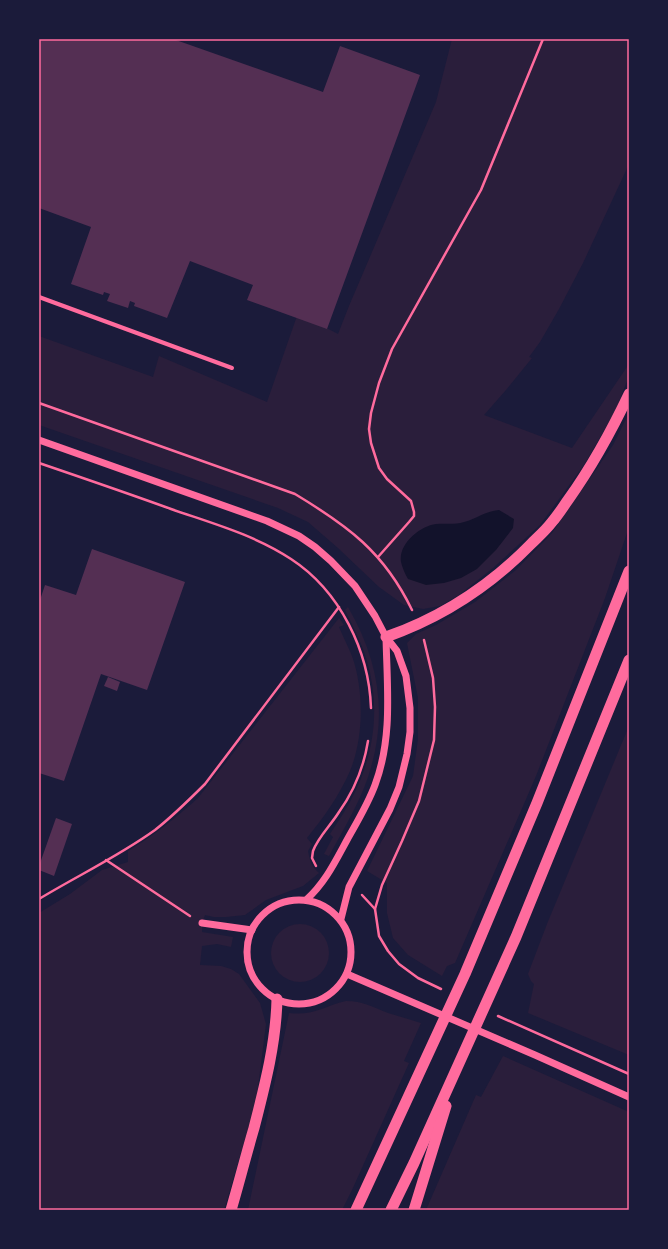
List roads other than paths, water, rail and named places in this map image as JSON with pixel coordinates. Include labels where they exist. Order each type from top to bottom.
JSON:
[{"type":"highway","points":[[386,637],[419,624],[459,603],[506,568],[552,522],[589,470],[616,422],[629,394]]},
{"type":"highway","points":[[356,1210],[465,974],[537,804],[629,571]]},
{"type":"highway","points":[[391,1210],[414,1163],[516,937],[629,660]]},
{"type":"highway","points":[[231,1210],[263,1093],[272,1054],[276,1025],[277,999]]},
{"type":"highway","points":[[414,1210],[460,1059]]},
{"type":"street","points":[[39,296],[232,368]]},
{"type":"street","points":[[39,441],[266,521],[299,536],[331,561],[355,586],[375,616],[386,637],[397,651],[406,676],[410,708],[410,732],[407,754],[399,787],[390,809],[349,887],[341,919]]},
{"type":"street","points":[[306,900],[315,892],[328,876],[361,815],[375,786],[380,771],[386,743],[388,712],[386,637]]},
{"type":"street","points":[[293,900],[306,900],[331,910],[341,919],[347,929],[350,940],[352,952],[351,963],[347,974],[340,985],[331,994],[308,1004],[295,1004],[277,999],[262,988],[255,979],[250,968],[247,956],[248,943],[252,930],[259,919],[268,910],[280,903],[293,900]]},
{"type":"street","points":[[202,922],[252,930]]},
{"type":"street","points":[[347,974],[629,1097]]}]
